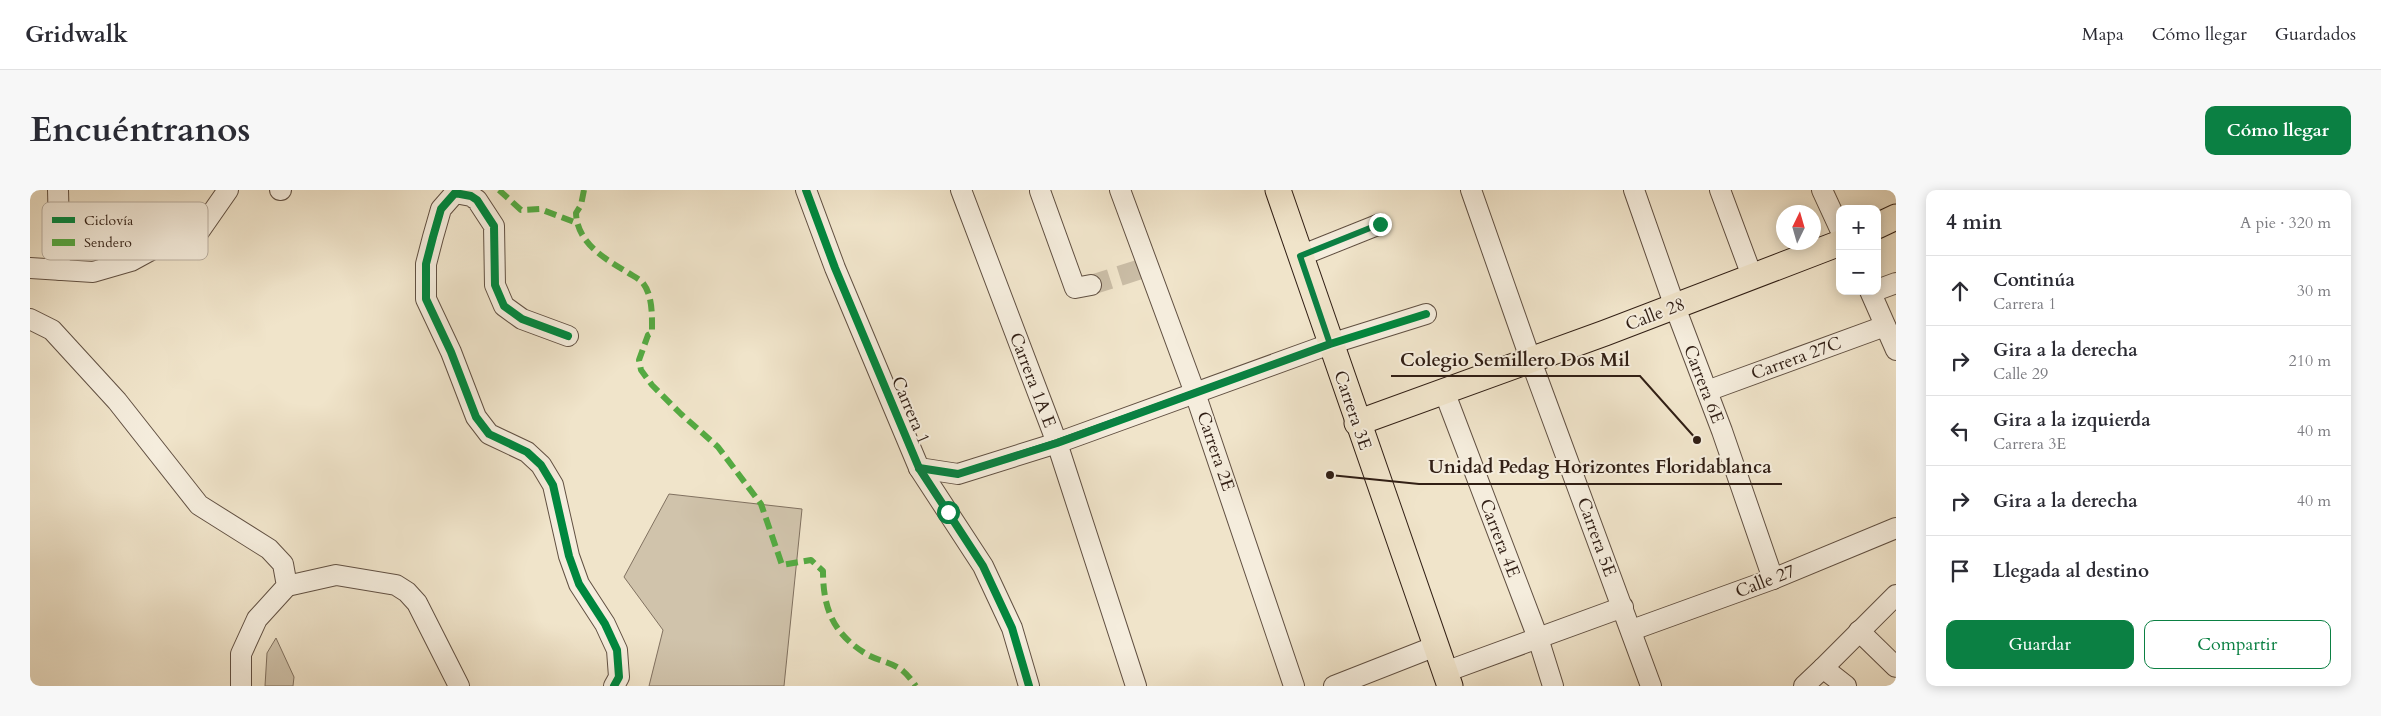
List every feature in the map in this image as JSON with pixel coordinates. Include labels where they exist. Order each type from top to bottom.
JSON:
[{"type":"main road","name":"Carrera 3E","points":[[1278,190],[1447,679]]},
{"type":"main road","points":[[1881,224],[1896,217]]},
{"type":"main road","name":"Calle 28","points":[[1357,423],[1531,361],[1836,244]]},
{"type":"street","points":[[208,219],[228,190]]},
{"type":"street","name":"Carrera 1","points":[[806,190],[919,468],[983,566],[1012,628],[1029,686]]},
{"type":"street","name":"Carrera 1A E","points":[[961,190],[1057,442],[1136,686]]},
{"type":"street","name":"Carrera 2E","points":[[1120,190],[1145,268],[1196,393],[1294,686]]},
{"type":"street","name":"Carrera 5E","points":[[1472,190],[1531,361],[1632,630],[1651,686]]},
{"type":"street","name":"Carrera 6E","points":[[1634,190],[1773,578]]},
{"type":"street","points":[[1720,190],[1752,276]]},
{"type":"street","points":[[1822,190],[1836,220]]},
{"type":"street","points":[[1040,191],[1075,288],[1091,285]]},
{"type":"street","points":[[568,336],[522,319],[504,306],[495,285],[494,226],[477,200],[465,194],[455,193],[441,209],[433,237],[426,264],[426,298],[464,384],[476,417],[489,434],[527,452],[540,465],[553,485],[569,556],[579,584],[605,624],[617,650],[619,677],[614,686]]},
{"type":"street","points":[[1300,256],[1380,224]]},
{"type":"street","points":[[60,260],[60,270]]},
{"type":"street","points":[[30,268],[93,272],[134,260]]},
{"type":"street","points":[[1881,288],[1896,283]]},
{"type":"street","points":[[1874,295],[1896,350]]},
{"type":"street","points":[[919,468],[958,474],[1057,442],[1330,344],[1426,314]]},
{"type":"street","points":[[30,319],[52,330],[59,337],[117,401],[199,505],[269,549],[284,564],[396,585],[407,592],[417,603],[459,686]]},
{"type":"street","name":"Carrera 27C","points":[[1707,391],[1885,326]]},
{"type":"street","name":"Carrera 4E","points":[[1444,391],[1538,638],[1553,686]]},
{"type":"street","name":"Calle 27","points":[[1632,630],[1773,578],[1896,528]]},
{"type":"street","points":[[284,564],[287,586]]},
{"type":"street","points":[[241,686],[241,654],[257,619],[287,586],[336,574]]},
{"type":"street","points":[[1804,686],[1896,595]]},
{"type":"street","points":[[1447,679],[1538,638],[1623,607]]},
{"type":"street","points":[[1859,631],[1896,667]]},
{"type":"street","points":[[1334,686],[1436,646]]},
{"type":"street","points":[[1823,668],[1846,686]]},
{"type":"shaded area","points":[[669,494],[802,509],[784,686],[649,686],[663,630],[624,577]]},
{"type":"shaded area","points":[[276,638],[294,677],[293,686],[265,686],[267,653]]},
{"type":"tunnel","points":[[1091,285],[1141,269]]},
{"type":"marked path","points":[[499,190],[521,210],[540,209],[577,223]]},
{"type":"marked path","points":[[584,190],[581,205],[576,213],[577,223],[586,241],[609,261],[642,282],[649,294],[652,333],[648,335],[639,360],[641,370],[652,385],[718,447],[761,504],[782,565],[811,560],[823,571],[825,598],[828,609],[839,630],[856,647],[868,655],[899,668],[907,674],[916,686]]},
{"type":"cycle path","points":[[806,190],[835,268],[919,468],[983,566],[1012,628],[1029,686]]},
{"type":"cycle path","points":[[568,336],[522,319],[504,306],[495,285],[494,226],[477,200],[471,196],[455,193],[441,209],[433,237],[426,264],[426,299],[451,352],[476,417],[489,434],[527,452],[541,465],[553,485],[569,556],[579,584],[605,624],[617,650],[619,677],[614,686]]},
{"type":"cycle path","points":[[919,468],[958,474],[1057,443],[1330,344],[1426,314]]},
{"type":"place","name":"Colegio Semillero Dos Mil","points":[[1697,440]]},
{"type":"place","name":"Unidad Pedag Horizontes Floridablanca","points":[[1330,475]]},
{"type":"route","points":[[948,512],[919,468],[958,474],[1057,442],[1330,344],[1300,256],[1380,224]]}]
